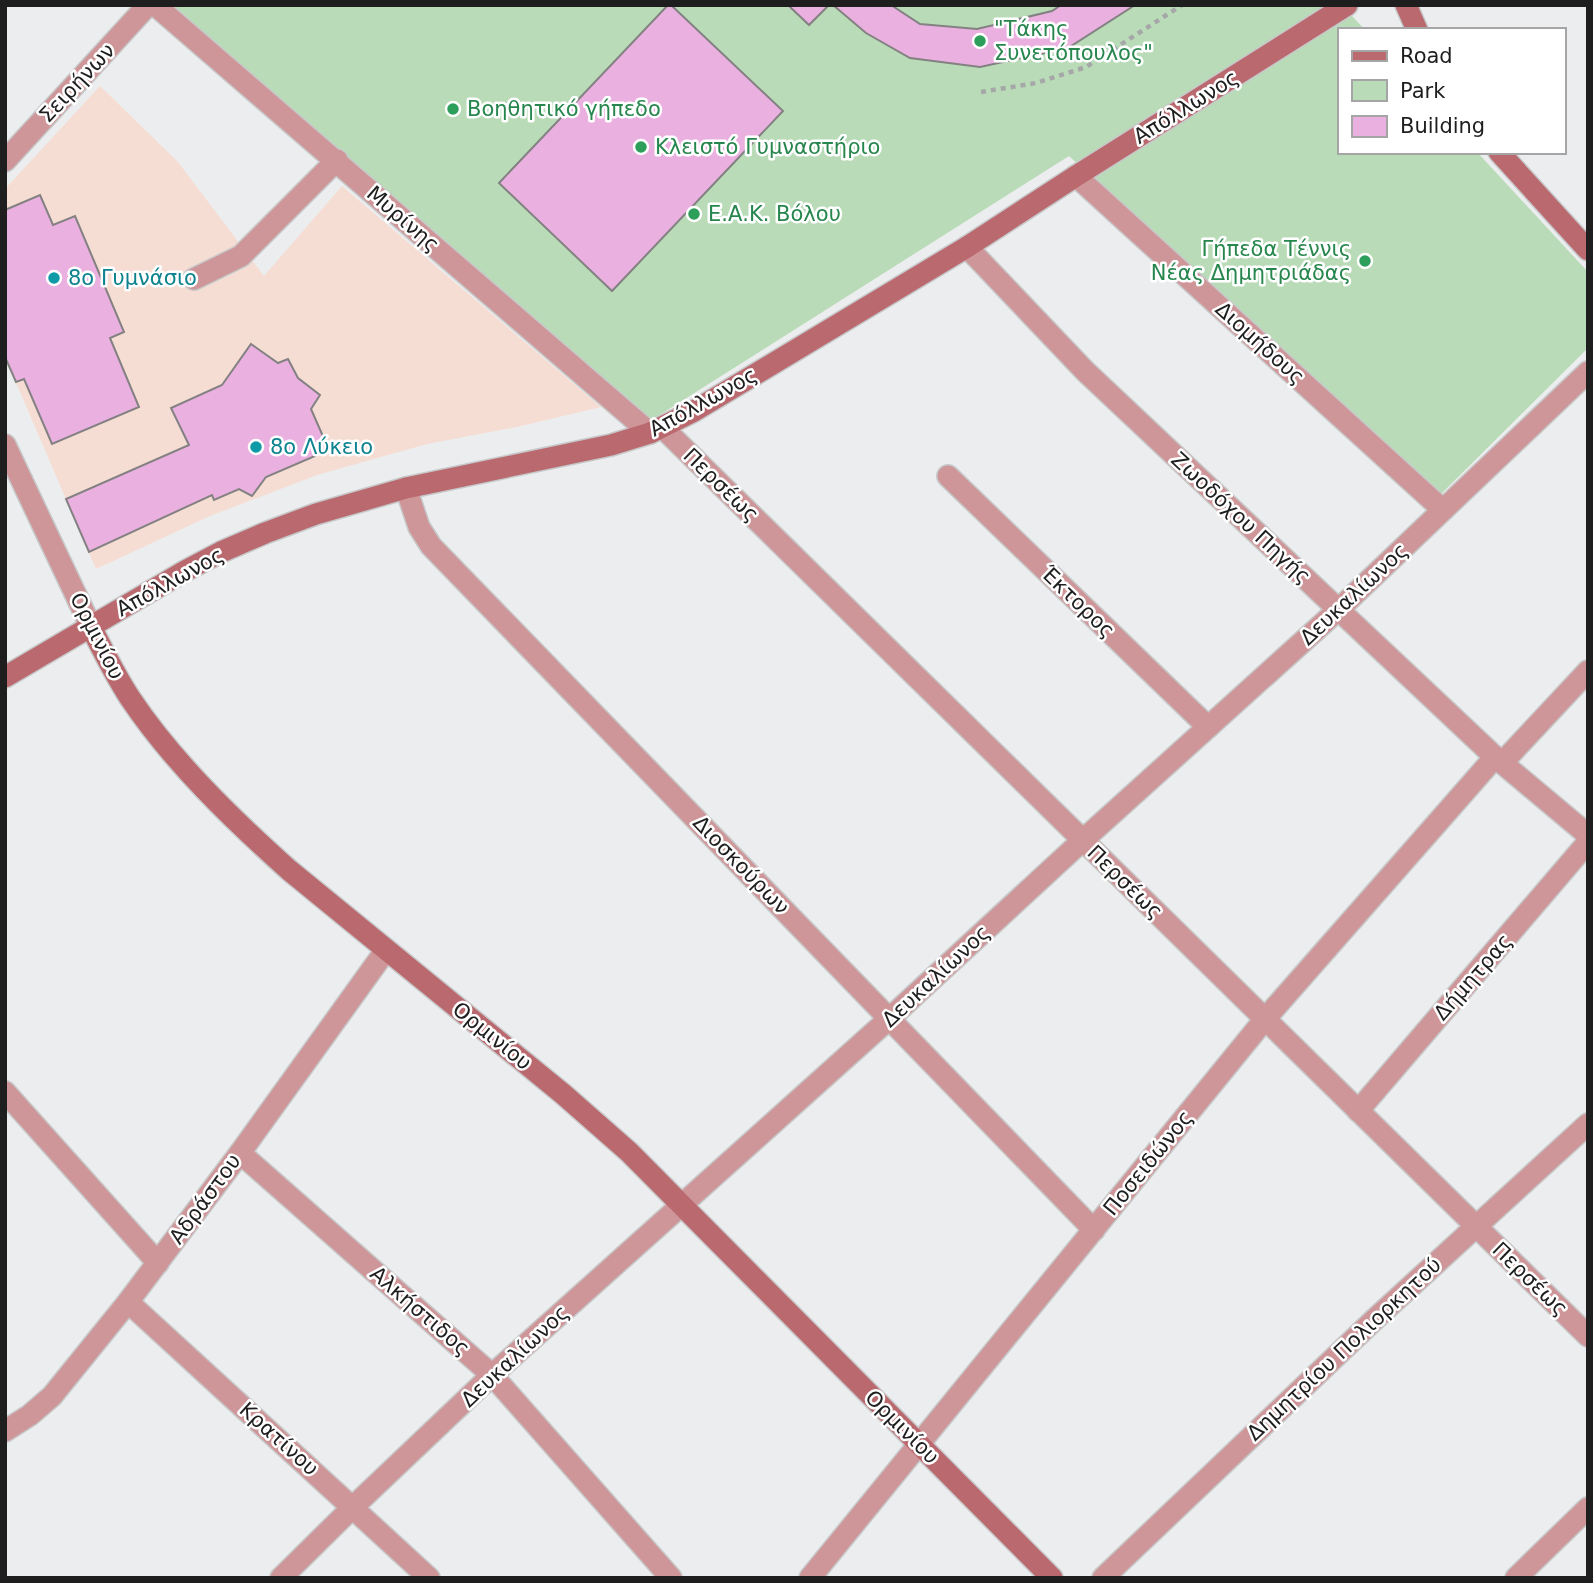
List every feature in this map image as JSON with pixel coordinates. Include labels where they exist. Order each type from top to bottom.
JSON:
[{"type":"street","name":"Σειρήνων","points":[[5,161],[148,5]]},
{"type":"street","name":"Μυρίνης","points":[[155,5],[657,431]]},
{"type":"street","name":"Απόλλωνος","points":[[5,677],[185,571],[254,538],[316,514],[406,488],[611,445],[657,431],[967,247],[1347,5]]},
{"type":"street","points":[[1406,5],[1416,28]]},
{"type":"street","points":[[1501,154],[1588,250]]},
{"type":"street","points":[[194,279],[241,256],[337,160]]},
{"type":"street","name":"Διομήδους","points":[[1076,176],[1443,510]]},
{"type":"street","name":"Ζωοδόχου Πηγής","points":[[967,247],[1085,371],[1499,760],[1588,835]]},
{"type":"street","name":"Δευκαλίωνος","points":[[281,1578],[492,1375],[890,1018],[1339,609],[1443,510],[1583,385]]},
{"type":"street","name":"Περσέως","points":[[657,431],[1083,841],[1588,1336]]},
{"type":"street","name":"Ορμινίου","points":[[5,444],[114,671],[130,699],[183,765],[257,842],[289,870],[563,1094],[629,1152],[1052,1578]]},
{"type":"street","name":"Έκτορος","points":[[948,476],[1208,727]]},
{"type":"street","name":"Διοσκούρων","points":[[406,488],[419,527],[431,546],[1094,1230]]},
{"type":"street","name":"Ποσειδώνος","points":[[810,1578],[1265,1019],[1499,760],[1588,671]]},
{"type":"street","name":"Δήμητρας","points":[[1358,1111],[1588,842]]},
{"type":"street","name":"Αδράστου","points":[[5,1431],[30,1415],[51,1396],[128,1302],[240,1153],[386,950]]},
{"type":"street","points":[[5,1092],[158,1263]]},
{"type":"street","name":"Δημητρίου Πολιορκητού","points":[[1103,1578],[1475,1226],[1588,1124]]},
{"type":"street","name":"Αλκήστιδος","points":[[240,1153],[492,1375],[671,1578]]},
{"type":"street","name":"Κρατίνου","points":[[128,1302],[429,1578]]},
{"type":"street","points":[[1516,1578],[1588,1508]]},
{"type":"path","points":[[981,92],[1035,83],[1086,67],[1182,5]]},
{"type":"shaded area","points":[[100,86],[178,162],[264,276],[342,186],[601,407],[427,444],[317,475],[210,516],[96,569],[5,357],[5,189]]},
{"type":"green space","name":"Ε.Α.Κ. Βόλου","points":[[171,5],[1342,5],[1363,28],[1338,28],[1338,154],[1479,154],[1588,272],[1588,348],[1439,496],[1069,156],[650,421]]},
{"type":"building","name":"Κλειστό Γυμναστήριο","points":[[668,5],[783,111],[612,291],[499,183]]},
{"type":"building","points":[[788,5],[829,5],[809,25]]},
{"type":"building","name":"\"Τάκης Συνετόπουλος\"","points":[[833,5],[891,5],[920,24],[977,29],[1052,11],[1061,5],[1135,5],[1068,48],[980,67],[910,58],[866,33]]},
{"type":"building","name":"8ο Γυμνάσιο","points":[[40,195],[53,225],[75,216],[124,332],[110,338],[139,407],[52,444],[24,379],[16,382],[5,357],[5,210]]},
{"type":"building","name":"8ο Λύκειο","points":[[251,344],[278,363],[288,359],[298,378],[320,395],[311,409],[329,450],[266,477],[252,496],[239,489],[214,500],[212,495],[89,552],[66,499],[189,445],[171,408],[222,385]]},
{"type":"place","name":"\"Τάκης Συνετόπουλος\"","points":[[980,41]]},
{"type":"place","name":"Βοηθητικό γήπεδο","points":[[453,109]]},
{"type":"place","name":"Κλειστό Γυμναστήριο","points":[[641,147]]},
{"type":"place","name":"Ε.Α.Κ. Βόλου","points":[[694,214]]},
{"type":"place","name":"Γήπεδα Τέννις Νέας Δημητριάδας","points":[[1365,261]]},
{"type":"place","name":"8ο Γυμνάσιο","points":[[54,278]]},
{"type":"place","name":"8ο Λύκειο","points":[[256,447]]}]
